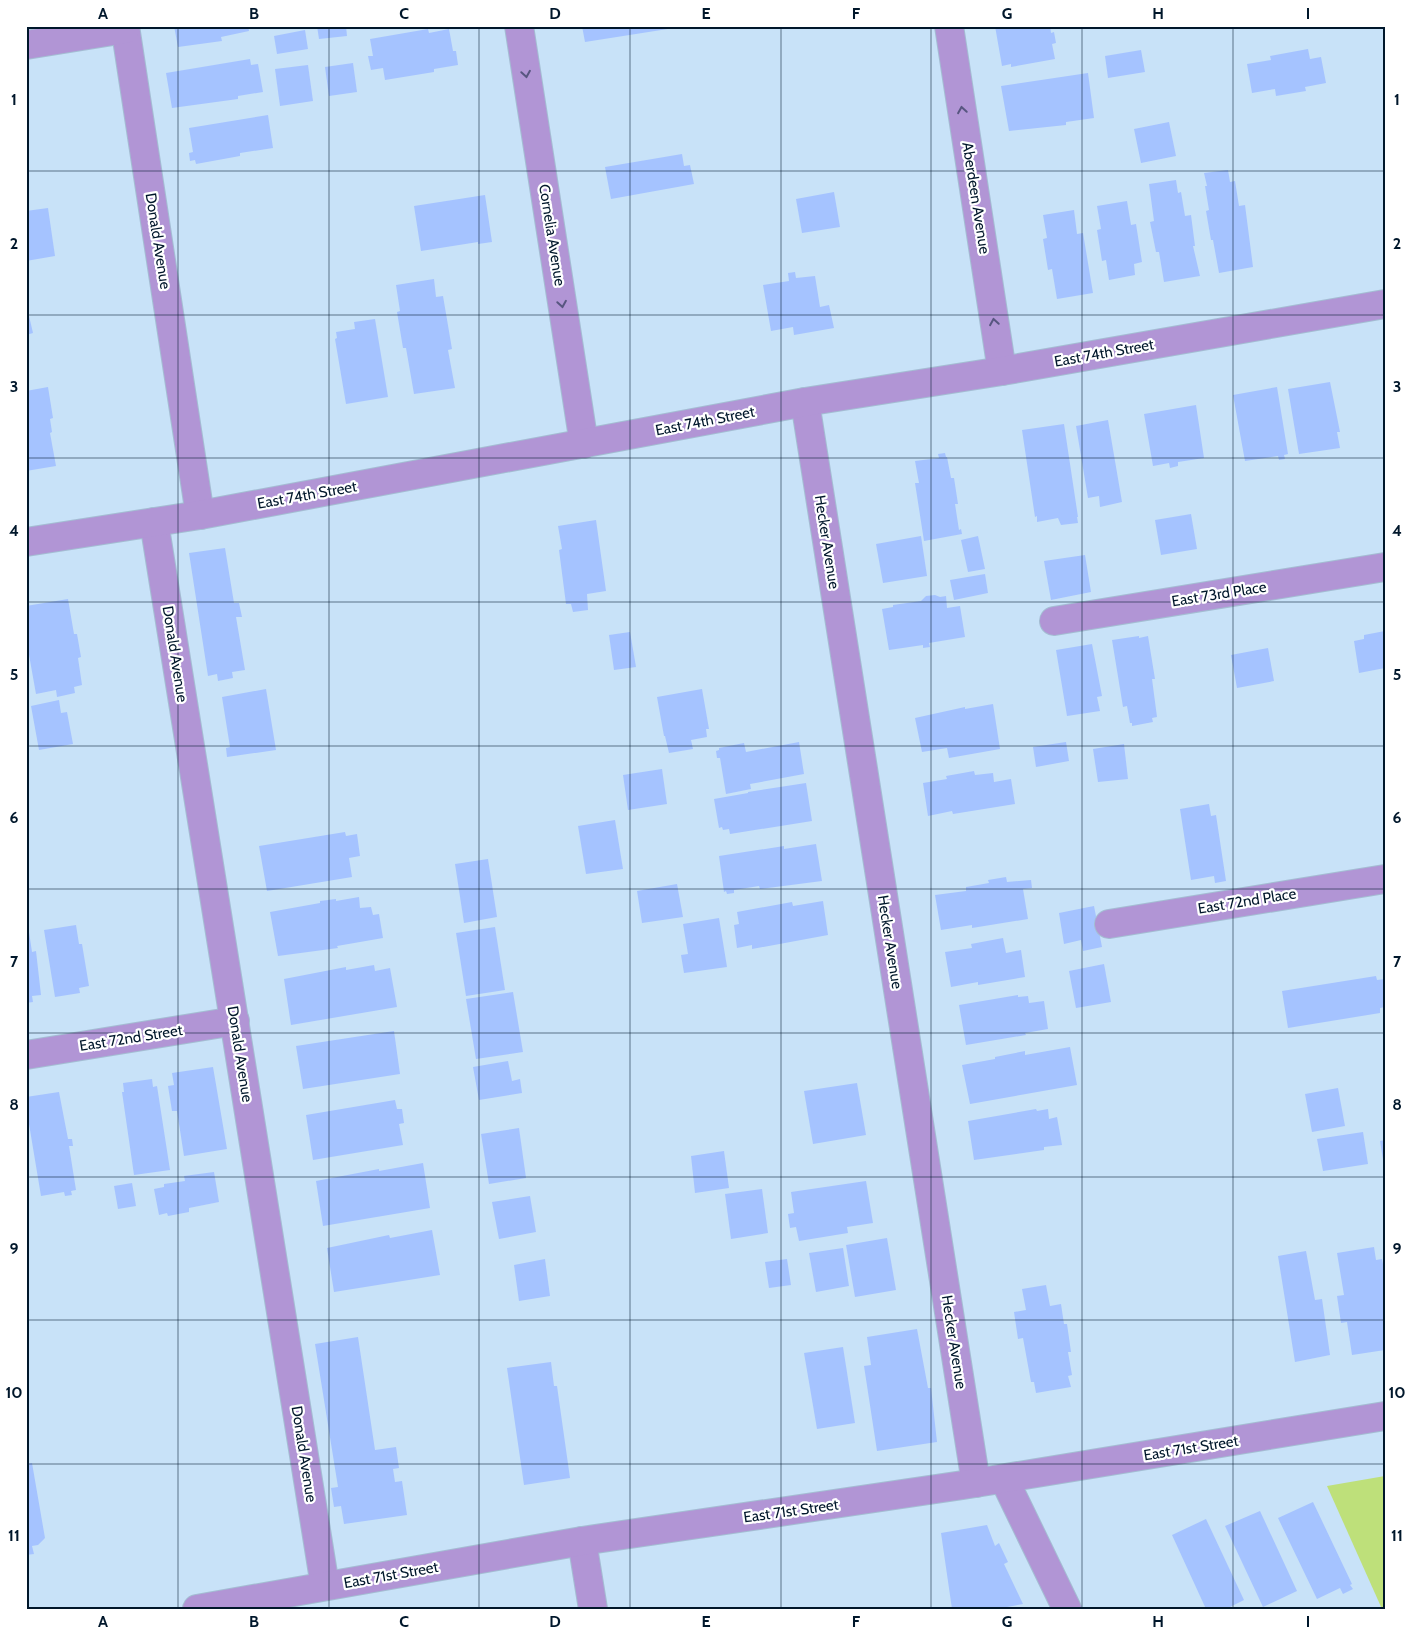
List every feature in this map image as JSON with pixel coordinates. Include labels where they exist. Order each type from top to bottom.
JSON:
[{"type":"street","name":"Cornelia Avenue","points":[[519,26],[584,444]]},
{"type":"street","name":"Aberdeen Avenue","points":[[950,26],[1002,371]]},
{"type":"street","points":[[26,45],[125,28]]},
{"type":"street","name":"Donald Avenue","points":[[125,28],[200,515]]},
{"type":"street","name":"East 74th Street","points":[[26,542],[200,515],[805,402],[1002,371],[1385,304]]},
{"type":"street","name":"Hecker Avenue","points":[[805,402],[976,1483]]},
{"type":"street","name":"Donald Avenue","points":[[154,522],[325,1586]]},
{"type":"street","name":"East 73rd Place","points":[[1054,621],[1385,567]]},
{"type":"street","name":"East 72nd Place","points":[[1109,924],[1385,879]]},
{"type":"street","name":"East 72nd Street","points":[[26,1055],[235,1021]]},
{"type":"street","name":"East 71st Street","points":[[197,1609],[582,1541],[1004,1479],[1385,1416]]},
{"type":"street","points":[[1004,1479],[1067,1609]]},
{"type":"street","points":[[582,1541],[593,1609]]},
{"type":"green space","points":[[1385,1476],[1385,1609],[1382,1609],[1327,1486]]},
{"type":"building","points":[[174,26],[248,26],[249,31],[221,37],[222,41],[178,47]]},
{"type":"building","points":[[317,26],[346,26],[347,36],[319,39]]},
{"type":"building","points":[[582,26],[673,26],[674,28],[585,42]]},
{"type":"building","points":[[995,26],[1050,26],[1051,33],[1054,32],[1056,43],[1052,44],[1055,59],[1011,67],[1011,64],[1002,66]]},
{"type":"building","points":[[428,29],[429,33],[449,29],[458,65],[434,69],[434,72],[385,80],[383,68],[371,70],[368,56],[373,56],[370,39]]},
{"type":"building","points":[[305,30],[308,49],[277,54],[274,36]]},
{"type":"building","points":[[1308,49],[1310,59],[1321,57],[1326,83],[1305,87],[1306,91],[1276,96],[1275,89],[1252,93],[1247,64],[1271,60],[1270,56]]},
{"type":"building","points":[[1141,50],[1145,72],[1108,78],[1105,56]]},
{"type":"building","points":[[250,59],[251,65],[258,64],[263,92],[238,96],[238,99],[172,108],[166,73]]},
{"type":"building","points":[[353,63],[357,92],[329,96],[325,67]]},
{"type":"building","points":[[308,65],[313,101],[280,106],[275,69]]},
{"type":"building","points":[[1088,73],[1094,118],[1066,122],[1066,125],[1009,131],[1001,86]]},
{"type":"building","points":[[268,115],[273,148],[240,153],[240,156],[196,164],[195,160],[190,161],[189,153],[193,152],[189,128]]},
{"type":"building","points":[[1169,122],[1176,156],[1141,163],[1134,129]]},
{"type":"building","points":[[682,154],[684,166],[690,165],[694,184],[611,199],[605,167]]},
{"type":"building","points":[[1228,170],[1230,182],[1235,181],[1239,206],[1245,205],[1253,267],[1219,273],[1206,211],[1209,210],[1204,173]]},
{"type":"building","points":[[1176,180],[1178,193],[1181,192],[1185,216],[1191,215],[1195,246],[1193,246],[1200,276],[1164,282],[1159,252],[1156,252],[1150,222],[1154,221],[1149,184]]},
{"type":"building","points":[[834,192],[840,227],[802,233],[796,199]]},
{"type":"building","points":[[485,195],[492,242],[478,244],[478,242],[421,251],[414,206]]},
{"type":"building","points":[[1127,201],[1131,225],[1136,224],[1142,262],[1134,264],[1135,275],[1109,280],[1106,260],[1102,261],[1097,230],[1101,229],[1097,206]]},
{"type":"building","points":[[48,208],[55,256],[26,261],[26,211]]},
{"type":"building","points":[[1074,210],[1077,234],[1083,233],[1093,293],[1057,299],[1052,269],[1048,270],[1043,239],[1047,238],[1043,215]]},
{"type":"building","points":[[795,272],[796,278],[815,276],[820,307],[829,305],[834,328],[794,335],[793,327],[771,331],[763,285],[789,281],[788,273]]},
{"type":"building","points":[[434,279],[436,297],[443,296],[452,349],[448,350],[455,388],[414,394],[406,348],[403,348],[397,312],[400,311],[396,285]]},
{"type":"building","points":[[26,303],[33,333],[26,335]]},
{"type":"building","points":[[375,319],[388,397],[346,404],[335,339],[337,338],[336,332],[355,329],[354,322]]},
{"type":"building","points":[[1330,382],[1340,432],[1337,432],[1340,448],[1299,454],[1288,389]]},
{"type":"building","points":[[48,387],[53,418],[50,419],[52,432],[50,433],[56,466],[26,471],[26,391]]},
{"type":"building","points":[[1277,387],[1288,454],[1284,455],[1285,459],[1279,460],[1278,456],[1245,461],[1233,395]]},
{"type":"building","points":[[1196,405],[1204,458],[1178,462],[1178,466],[1170,468],[1169,463],[1153,466],[1144,414]]},
{"type":"building","points":[[1108,420],[1122,502],[1100,507],[1099,496],[1088,498],[1076,426]]},
{"type":"building","points":[[1064,424],[1078,523],[1061,525],[1058,518],[1037,522],[1022,430]]},
{"type":"building","points":[[945,453],[951,478],[954,478],[958,504],[955,504],[959,530],[961,529],[962,534],[924,541],[915,483],[919,483],[915,461],[939,458],[938,454]]},
{"type":"building","points":[[1191,514],[1197,549],[1161,555],[1155,520]]},
{"type":"building","points":[[596,520],[606,591],[587,594],[588,610],[573,612],[571,604],[566,604],[559,550],[562,549],[558,526]]},
{"type":"building","points":[[921,536],[927,576],[883,583],[876,544]]},
{"type":"building","points":[[978,536],[985,569],[968,572],[961,540]]},
{"type":"building","points":[[225,548],[234,603],[239,603],[242,617],[236,617],[245,670],[232,672],[233,678],[218,681],[217,674],[208,676],[189,553]]},
{"type":"building","points":[[1085,555],[1091,592],[1051,600],[1044,561]]},
{"type":"building","points":[[985,574],[988,593],[954,600],[950,580]]},
{"type":"building","points":[[935,595],[940,597],[946,596],[947,608],[960,606],[965,637],[929,643],[930,647],[923,648],[923,645],[889,650],[882,609],[893,607],[893,605],[921,601],[926,596]]},
{"type":"building","points":[[68,599],[74,634],[77,634],[81,657],[78,658],[82,685],[74,687],[75,693],[57,697],[56,690],[36,694],[26,638],[26,606]]},
{"type":"building","points":[[1385,631],[1385,668],[1359,673],[1354,641],[1364,639],[1364,635]]},
{"type":"building","points":[[630,632],[636,667],[614,670],[609,635]]},
{"type":"building","points":[[1139,636],[1139,638],[1148,636],[1155,679],[1152,679],[1157,717],[1152,718],[1153,722],[1132,726],[1127,706],[1123,707],[1112,640]]},
{"type":"building","points":[[1092,644],[1102,696],[1097,697],[1100,711],[1067,716],[1056,650]]},
{"type":"building","points":[[1268,648],[1274,681],[1237,688],[1231,655]]},
{"type":"building","points":[[266,689],[276,750],[227,757],[226,748],[230,747],[222,697]]},
{"type":"building","points":[[702,689],[709,729],[706,729],[707,737],[691,740],[693,749],[669,753],[657,697]]},
{"type":"building","points":[[59,700],[61,713],[67,712],[73,744],[39,750],[31,706]]},
{"type":"building","points":[[993,704],[1000,749],[949,758],[947,748],[922,752],[915,718],[965,707],[965,709]]},
{"type":"building","points":[[799,742],[804,774],[750,784],[751,789],[726,794],[720,758],[717,758],[716,751],[719,748],[744,743],[746,752]]},
{"type":"building","points":[[1066,742],[1069,761],[1036,767],[1033,747]]},
{"type":"building","points":[[1124,744],[1128,779],[1098,782],[1093,749]]},
{"type":"building","points":[[662,769],[667,804],[628,810],[623,775]]},
{"type":"building","points":[[974,771],[975,775],[993,773],[994,782],[1011,779],[1015,804],[953,814],[952,811],[928,816],[923,783],[947,779],[946,776]]},
{"type":"building","points":[[806,783],[812,821],[730,834],[729,829],[723,830],[722,827],[719,828],[714,799]]},
{"type":"building","points":[[1209,804],[1211,816],[1216,815],[1226,881],[1215,883],[1214,876],[1191,880],[1180,809]]},
{"type":"building","points":[[615,820],[623,869],[586,874],[578,826]]},
{"type":"building","points":[[345,832],[346,836],[357,834],[360,856],[349,858],[352,877],[267,891],[259,846]]},
{"type":"building","points":[[816,844],[822,881],[760,889],[759,886],[734,890],[734,893],[727,894],[726,891],[724,892],[719,856],[784,846],[784,849]]},
{"type":"building","points":[[488,859],[497,917],[464,923],[455,864]]},
{"type":"building","points":[[1006,877],[1007,882],[1031,880],[1032,888],[1023,889],[1028,919],[972,928],[972,925],[941,930],[935,895],[966,891],[966,887],[989,883],[988,880]]},
{"type":"building","points":[[677,884],[683,917],[642,923],[637,891]]},
{"type":"building","points":[[359,897],[360,908],[371,907],[373,915],[379,914],[383,938],[337,946],[338,948],[278,956],[270,912],[320,903],[320,901],[336,899],[336,901]]},
{"type":"building","points":[[823,901],[828,935],[752,949],[752,945],[737,948],[734,925],[739,924],[737,912],[792,902],[793,906]]},
{"type":"building","points":[[1094,906],[1102,947],[1083,951],[1081,940],[1064,944],[1059,913]]},
{"type":"building","points":[[719,918],[727,967],[684,973],[681,955],[688,954],[683,924]]},
{"type":"building","points":[[76,925],[79,944],[82,944],[89,986],[79,988],[80,993],[55,997],[44,930]]},
{"type":"building","points":[[495,927],[505,990],[466,996],[456,933]]},
{"type":"building","points":[[29,932],[32,952],[36,951],[41,995],[32,996],[33,1002],[26,1003],[26,933]]},
{"type":"building","points":[[1003,938],[1006,953],[1021,950],[1025,977],[978,985],[978,982],[951,987],[945,952],[972,948],[971,944]]},
{"type":"building","points":[[1104,964],[1111,1002],[1076,1008],[1069,971]]},
{"type":"building","points":[[374,965],[375,971],[390,968],[397,1007],[291,1025],[284,979],[346,967],[346,970]]},
{"type":"building","points":[[1376,976],[1377,980],[1385,979],[1385,1007],[1380,1008],[1380,1013],[1288,1028],[1282,991]]},
{"type":"building","points":[[513,992],[523,1052],[476,1059],[466,999]]},
{"type":"building","points":[[1018,995],[1018,997],[1028,996],[1029,1003],[1044,1001],[1048,1029],[1025,1033],[1026,1035],[966,1045],[959,1005]]},
{"type":"building","points":[[394,1031],[400,1074],[303,1089],[296,1046]]},
{"type":"building","points":[[1070,1047],[1077,1085],[970,1104],[962,1065],[1025,1051],[1025,1055]]},
{"type":"building","points":[[508,1061],[512,1081],[520,1079],[522,1093],[479,1100],[473,1067]]},
{"type":"building","points":[[213,1067],[227,1149],[184,1156],[177,1111],[172,1111],[168,1086],[174,1085],[172,1073]]},
{"type":"building","points":[[152,1079],[153,1087],[157,1086],[170,1170],[134,1175],[122,1092],[124,1092],[123,1083]]},
{"type":"building","points":[[857,1083],[866,1135],[813,1144],[804,1091]]},
{"type":"building","points":[[1338,1088],[1345,1126],[1312,1132],[1305,1094]]},
{"type":"building","points":[[59,1092],[68,1139],[72,1139],[73,1146],[69,1146],[76,1190],[71,1191],[72,1195],[65,1196],[64,1192],[41,1196],[26,1097]]},
{"type":"building","points":[[395,1100],[397,1109],[402,1109],[404,1123],[399,1124],[403,1145],[313,1160],[306,1115]]},
{"type":"building","points":[[1036,1109],[1037,1111],[1048,1109],[1049,1119],[1057,1117],[1062,1145],[1044,1147],[1044,1150],[974,1160],[968,1121]]},
{"type":"building","points":[[519,1128],[526,1178],[489,1184],[481,1134]]},
{"type":"building","points":[[1363,1132],[1368,1164],[1323,1171],[1317,1139]]},
{"type":"building","points":[[1385,1140],[1385,1166],[1384,1166],[1380,1141]]},
{"type":"building","points":[[724,1151],[729,1188],[695,1193],[691,1156]]},
{"type":"building","points":[[423,1163],[430,1208],[323,1226],[316,1181]]},
{"type":"building","points":[[214,1172],[219,1202],[189,1208],[189,1212],[168,1216],[167,1213],[159,1215],[154,1189],[164,1187],[164,1184],[185,1181],[184,1176]]},
{"type":"building","points":[[866,1181],[873,1223],[847,1227],[848,1233],[799,1241],[796,1227],[790,1228],[788,1214],[794,1213],[791,1192]]},
{"type":"building","points":[[132,1183],[136,1206],[118,1209],[114,1186]]},
{"type":"building","points":[[762,1189],[768,1233],[731,1239],[725,1194]]},
{"type":"building","points":[[530,1196],[536,1232],[499,1239],[492,1202]]},
{"type":"building","points":[[432,1230],[440,1275],[334,1292],[327,1248],[389,1235],[390,1238]]},
{"type":"building","points":[[887,1238],[896,1290],[855,1297],[846,1245]]},
{"type":"building","points":[[1374,1247],[1376,1260],[1382,1259],[1385,1274],[1385,1350],[1352,1355],[1347,1322],[1341,1323],[1337,1296],[1344,1295],[1337,1253]]},
{"type":"building","points":[[843,1248],[849,1286],[816,1292],[809,1253]]},
{"type":"building","points":[[1306,1251],[1315,1300],[1322,1299],[1330,1355],[1295,1362],[1278,1256]]},
{"type":"building","points":[[545,1259],[550,1296],[519,1301],[514,1265]]},
{"type":"building","points":[[787,1259],[791,1285],[769,1288],[765,1262]]},
{"type":"building","points":[[1046,1285],[1050,1306],[1061,1304],[1064,1324],[1067,1324],[1071,1352],[1068,1352],[1072,1375],[1068,1376],[1071,1387],[1036,1393],[1034,1382],[1031,1382],[1023,1338],[1018,1339],[1014,1312],[1026,1310],[1022,1289]]},
{"type":"building","points":[[917,1329],[928,1388],[931,1388],[937,1442],[877,1451],[864,1366],[871,1365],[867,1337]]},
{"type":"building","points":[[358,1337],[375,1450],[396,1447],[399,1468],[393,1469],[395,1482],[402,1481],[407,1515],[344,1524],[341,1506],[334,1507],[331,1488],[338,1487],[315,1344]]},
{"type":"building","points":[[843,1347],[855,1423],[817,1429],[804,1353]]},
{"type":"building","points":[[551,1362],[554,1386],[557,1386],[570,1478],[524,1485],[507,1368]]},
{"type":"building","points":[[32,1463],[45,1538],[38,1545],[32,1546],[34,1554],[26,1555],[26,1464]]},
{"type":"building","points":[[1313,1502],[1353,1589],[1343,1594],[1340,1588],[1317,1599],[1278,1518]]},
{"type":"building","points":[[1260,1511],[1297,1591],[1263,1607],[1225,1526]]},
{"type":"building","points":[[1206,1519],[1244,1600],[1226,1609],[1206,1609],[1172,1535]]},
{"type":"building","points":[[987,1525],[995,1546],[999,1543],[1008,1562],[1004,1564],[1023,1604],[996,1609],[952,1609],[941,1533]]}]
